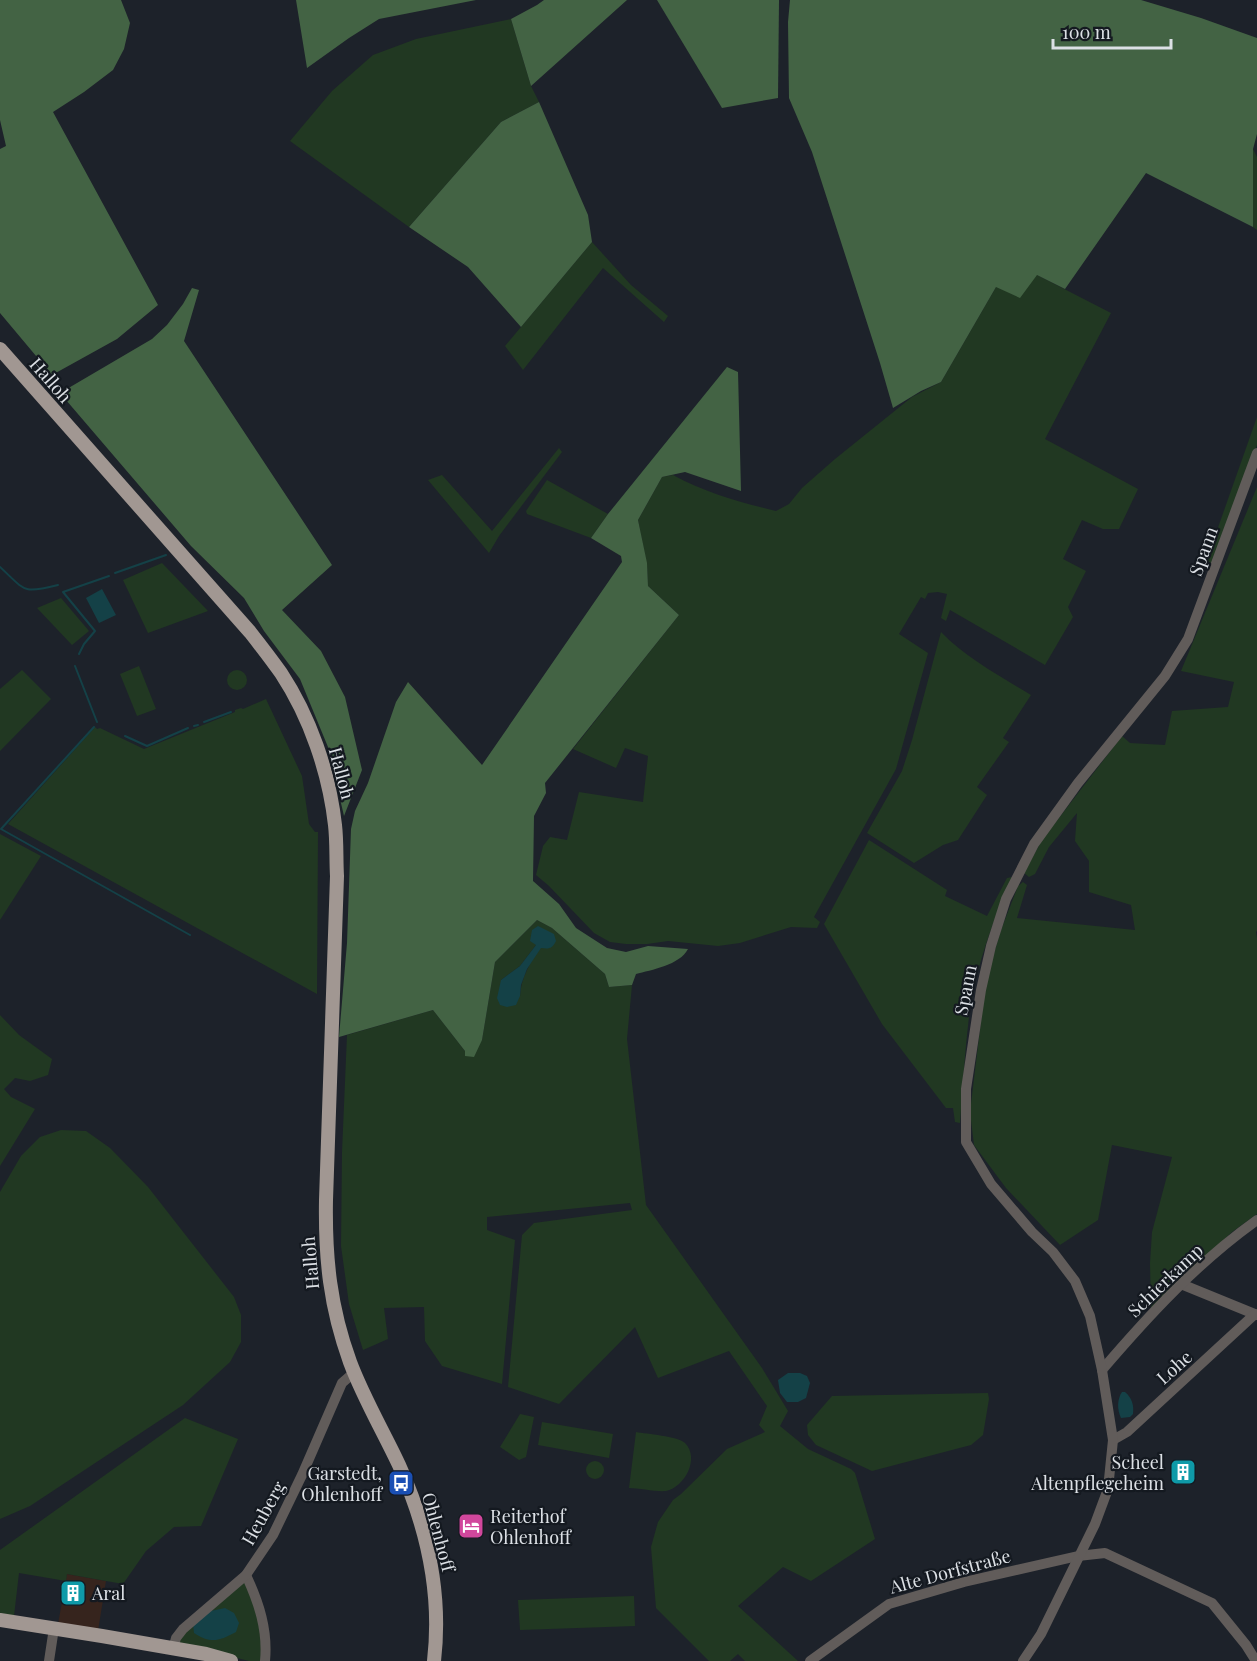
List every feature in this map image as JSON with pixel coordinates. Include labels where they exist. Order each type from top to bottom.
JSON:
[{"type":"main road","name":"Halloh","points":[[0,349],[250,632],[282,674],[301,709],[320,756],[333,810],[336,858],[326,1222],[328,1274],[336,1318]]},
{"type":"main road","name":"Ohlenhoff","points":[[336,1318],[356,1374],[408,1486],[422,1524],[436,1595],[434,1661]]},
{"type":"main road","points":[[0,1620],[231,1661]]},
{"type":"street","name":"Spann","points":[[1023,1661],[1041,1634],[1095,1524],[1108,1489],[1113,1440],[1102,1370],[1089,1316],[1075,1281],[1053,1252],[1032,1232],[992,1184],[966,1142],[966,1089],[981,990],[991,946],[1006,899],[1034,844],[1078,783],[1165,676],[1188,639],[1257,453]]},
{"type":"street","name":"Schierkamp","points":[[1102,1370],[1181,1284],[1234,1236],[1257,1220]]},
{"type":"street","points":[[1181,1284],[1256,1315]]},
{"type":"street","name":"Lohe","points":[[1113,1440],[1127,1432],[1256,1315]]},
{"type":"street","name":"Heuberg","points":[[173,1649],[179,1633],[246,1575],[273,1535],[342,1383],[356,1374]]},
{"type":"street","name":"Alte Dorfstraße","points":[[810,1661],[889,1604],[964,1582],[1078,1556],[1105,1553],[1212,1603],[1256,1661]]},
{"type":"street","points":[[246,1575],[258,1603],[267,1645],[265,1661]]},
{"type":"street","points":[[49,1661],[54,1628]]},
{"type":"shaded area","name":"Aral","points":[[67,1574],[106,1581],[98,1631],[58,1624]]},
{"type":"green space","points":[[0,0],[121,0],[130,23],[124,49],[113,70],[53,112],[158,305],[117,339],[52,375],[0,313],[0,149],[6,146],[0,120]]},
{"type":"green space","points":[[296,0],[476,0],[379,19],[307,68]]},
{"type":"green space","points":[[544,0],[627,0],[531,86],[511,19]]},
{"type":"green space","points":[[657,0],[779,0],[778,98],[722,108]]},
{"type":"green space","points":[[790,0],[1141,0],[1257,38],[1257,134],[1253,149],[1253,227],[1146,173],[1065,289],[1037,275],[1020,298],[996,287],[941,382],[893,408],[812,152],[789,98]]},
{"type":"green space","points":[[511,19],[531,86],[539,102],[501,122],[409,227],[290,141],[332,91],[373,55],[416,39]]},
{"type":"green space","points":[[539,102],[588,215],[592,242],[521,327],[468,267],[409,227],[501,122]]},
{"type":"green space","points":[[1253,149],[1257,157],[1257,230],[1253,227]]},
{"type":"green space","points":[[592,242],[631,285],[668,316],[664,322],[603,268],[523,370],[505,346]]},
{"type":"green space","points":[[1037,275],[1111,313],[1045,439],[1138,489],[1119,529],[1103,529],[1082,520],[1063,559],[1086,571],[1068,607],[1073,617],[1045,665],[950,610],[946,621],[941,618],[947,594],[928,593],[925,599],[921,597],[899,634],[928,653],[896,769],[814,917],[820,922],[817,928],[791,927],[740,943],[718,946],[668,941],[626,944],[610,942],[594,933],[536,875],[543,846],[550,837],[567,840],[579,792],[643,802],[648,756],[625,748],[616,768],[573,749],[679,615],[648,586],[647,566],[638,520],[662,477],[673,475],[723,496],[776,511],[789,504],[802,488],[835,459],[912,397],[941,382],[996,287]]},
{"type":"green space","points":[[192,288],[199,290],[184,341],[332,565],[282,610],[321,651],[345,697],[362,770],[344,816],[328,747],[300,679],[264,631],[244,598],[191,546],[60,393],[152,339],[167,325]]},
{"type":"green space","points":[[727,367],[738,372],[741,491],[685,472],[662,477],[638,520],[647,563],[648,586],[679,615],[545,783],[546,793],[534,816],[533,881],[559,904],[576,928],[607,948],[626,952],[648,946],[688,949],[684,955],[672,963],[636,974],[632,985],[609,987],[605,974],[552,928],[537,920],[495,962],[482,1040],[474,1057],[465,1056],[465,1051],[433,1010],[339,1037],[347,943],[351,829],[355,811],[368,783],[396,702],[408,682],[482,765],[622,562],[621,556],[591,538]]},
{"type":"green space","points":[[1257,417],[1257,445],[1212,565],[1203,570]]},
{"type":"green space","points":[[559,448],[562,452],[499,536],[489,553],[428,480],[442,475],[492,531]]},
{"type":"green space","points":[[547,480],[608,514],[591,538],[527,514],[526,511]]},
{"type":"green space","points":[[1257,487],[1257,1214],[1232,1232],[1151,1309],[1152,1232],[1172,1157],[1112,1145],[1098,1220],[1060,1245],[1006,1188],[974,1145],[970,1112],[986,980],[1001,930],[1018,886],[1023,882],[1027,885],[1017,918],[1135,930],[1131,905],[1089,892],[1089,861],[1075,841],[1077,813],[1049,847],[1035,874],[1029,877],[1024,873],[1042,840],[1122,736],[1130,743],[1165,745],[1172,711],[1228,707],[1234,682],[1181,671]]},
{"type":"green space","points":[[162,563],[208,611],[148,633],[123,580]]},
{"type":"green space","points":[[61,598],[89,631],[72,645],[37,608]]},
{"type":"green space","points":[[941,632],[972,658],[1031,695],[1003,738],[1009,742],[977,787],[987,795],[958,840],[943,845],[914,863],[867,833],[902,771]]},
{"type":"green space","points":[[139,666],[156,709],[137,716],[120,674]]},
{"type":"green space","points":[[22,670],[51,699],[0,751],[0,689]]},
{"type":"green space","points":[[237,670],[244,673],[247,680],[244,687],[237,690],[230,687],[227,680],[230,673]]},
{"type":"green space","points":[[266,699],[302,776],[309,824],[315,832],[318,832],[317,994],[8,824],[95,727],[144,749]]},
{"type":"green space","points":[[0,834],[41,856],[0,920]]},
{"type":"green space","points":[[869,840],[947,890],[945,896],[987,916],[1007,878],[1012,877],[987,942],[973,992],[960,1123],[955,1122],[953,1108],[946,1108],[882,1024],[824,924]]},
{"type":"green space","points":[[537,920],[552,928],[605,974],[609,987],[632,985],[627,1039],[646,1205],[762,1368],[788,1411],[780,1426],[808,1449],[855,1473],[875,1539],[811,1581],[783,1567],[738,1606],[798,1661],[745,1661],[738,1654],[730,1661],[709,1661],[656,1608],[651,1547],[658,1522],[673,1500],[727,1449],[765,1432],[759,1425],[767,1406],[729,1351],[658,1378],[635,1327],[559,1404],[508,1387],[522,1235],[534,1223],[632,1210],[630,1203],[487,1217],[487,1230],[515,1240],[502,1384],[442,1366],[425,1341],[424,1307],[384,1308],[388,1339],[363,1350],[349,1304],[341,1246],[347,1035],[433,1010],[465,1051],[482,1040],[495,962]],"holes":[[[536,945],[541,947],[527,970],[520,996],[501,980],[520,966]]]},
{"type":"green space","points":[[0,1015],[19,1035],[52,1059],[48,1075],[30,1081],[15,1078],[4,1089],[11,1097],[35,1109],[0,1166]]},
{"type":"green space","points":[[61,1130],[86,1131],[110,1148],[148,1187],[234,1297],[241,1315],[241,1342],[230,1362],[183,1405],[30,1506],[0,1519],[0,1192],[21,1156],[40,1137]]},
{"type":"green space","points":[[988,1393],[983,1435],[971,1445],[872,1471],[816,1445],[808,1435],[807,1425],[832,1396]]},
{"type":"green space","points":[[520,1414],[534,1417],[526,1457],[519,1460],[500,1447]]},
{"type":"green space","points":[[185,1418],[238,1439],[201,1526],[174,1527],[146,1551],[123,1584],[67,1574],[66,1581],[19,1573],[14,1616],[0,1613],[0,1550]]},
{"type":"green space","points":[[542,1422],[613,1434],[609,1458],[538,1445]]},
{"type":"green space","points":[[636,1432],[669,1437],[685,1443],[691,1456],[691,1464],[679,1484],[666,1491],[629,1488]]},
{"type":"green space","points":[[595,1461],[601,1464],[604,1470],[601,1476],[595,1479],[589,1476],[586,1470],[589,1464]]},
{"type":"green space","points":[[244,1579],[255,1602],[265,1646],[262,1661],[249,1661],[178,1645],[181,1634]]},
{"type":"green space","points":[[634,1596],[635,1626],[520,1630],[518,1600]]},
{"type":"water","points":[[102,589],[116,615],[99,623],[86,598]]},
{"type":"water","points":[[538,926],[554,934],[556,941],[550,948],[541,948],[527,969],[516,1005],[507,1007],[500,1005],[497,998],[501,980],[520,966],[536,945],[530,941],[532,930]]},
{"type":"water","points":[[788,1373],[800,1373],[807,1376],[810,1383],[806,1398],[798,1402],[787,1402],[780,1393],[778,1380]]},
{"type":"water","points":[[1122,1392],[1127,1394],[1132,1402],[1133,1414],[1130,1417],[1121,1418],[1120,1415],[1118,1401]]},
{"type":"water","points":[[225,1608],[234,1613],[239,1623],[236,1632],[215,1640],[205,1639],[194,1633],[193,1624],[206,1612]]},
{"type":"waterway","points":[[115,573],[166,555]]},
{"type":"waterway","points":[[0,567],[20,586],[31,590],[58,585]]},
{"type":"waterway","points":[[79,654],[95,631],[63,592],[109,576]]},
{"type":"waterway","points":[[75,666],[97,722]]},
{"type":"waterway","points":[[204,722],[231,712]]},
{"type":"waterway","points":[[194,726],[198,725]]},
{"type":"waterway","points":[[94,727],[1,829],[190,935]]},
{"type":"waterway","points":[[125,736],[147,746],[188,728]]},
{"type":"place","name":"Scheel Altenpflegeheim","points":[[1183,1472]]},
{"type":"place","name":"Garstedt, Ohlenhoff","points":[[401,1483]]},
{"type":"place","name":"Reiterhof Ohlenhoff","points":[[471,1526]]},
{"type":"place","name":"Aral","points":[[73,1593]]}]
